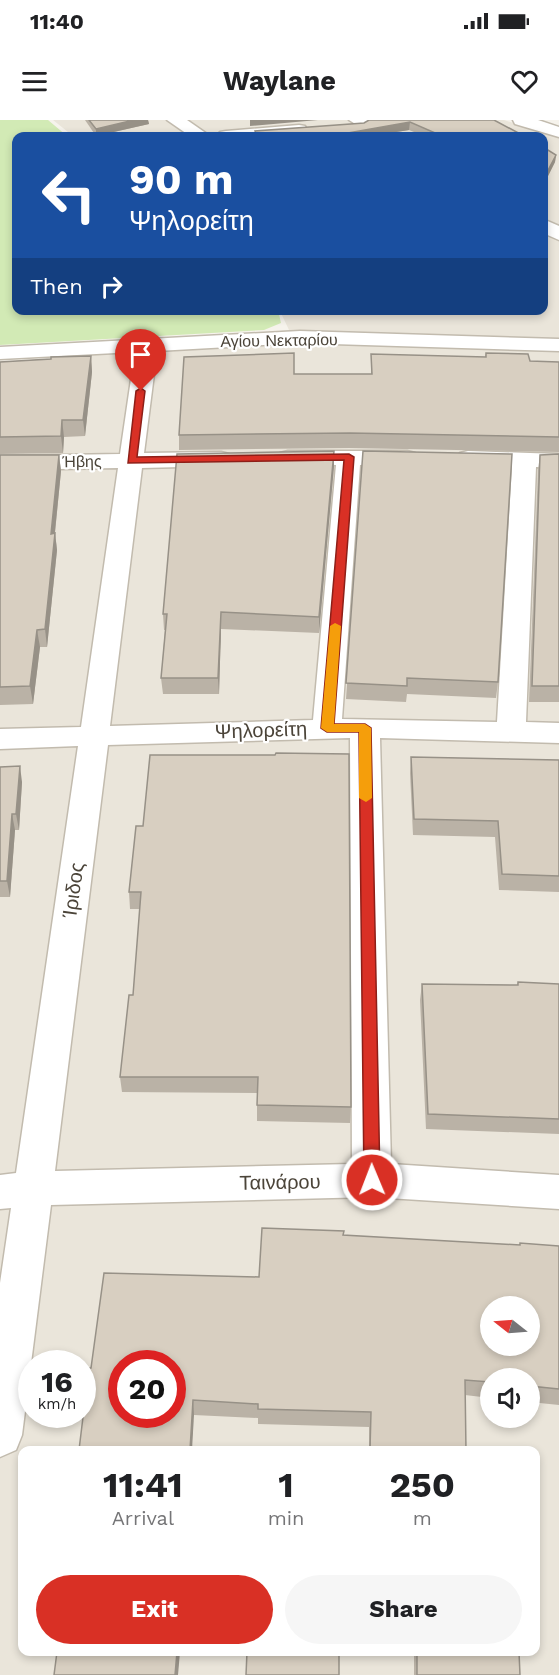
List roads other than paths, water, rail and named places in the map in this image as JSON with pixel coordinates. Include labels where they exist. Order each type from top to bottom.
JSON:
[{"type":"street","points":[[175,120],[194,132]]},
{"type":"street","points":[[521,120],[559,132]]},
{"type":"street","points":[[341,126],[361,122],[380,132]]},
{"type":"street","points":[[272,132],[318,128]]},
{"type":"street","name":"Αγίου Νεκταρίου","points":[[0,353],[147,345],[296,328],[559,345]]},
{"type":"street","name":"Ίριδος","points":[[0,1435],[17,1190],[94,736],[147,345]]},
{"type":"street","points":[[327,728],[349,457]]},
{"type":"street","name":"Ήβης","points":[[0,463],[349,457],[559,461]]},
{"type":"street","points":[[511,732],[525,459]]},
{"type":"street","name":"Ψηλορείτη","points":[[0,739],[327,728],[559,733]]},
{"type":"street","points":[[365,728],[372,1180]]},
{"type":"street","name":"Ταινάρου","points":[[17,1190],[372,1180],[559,1192]]}]
